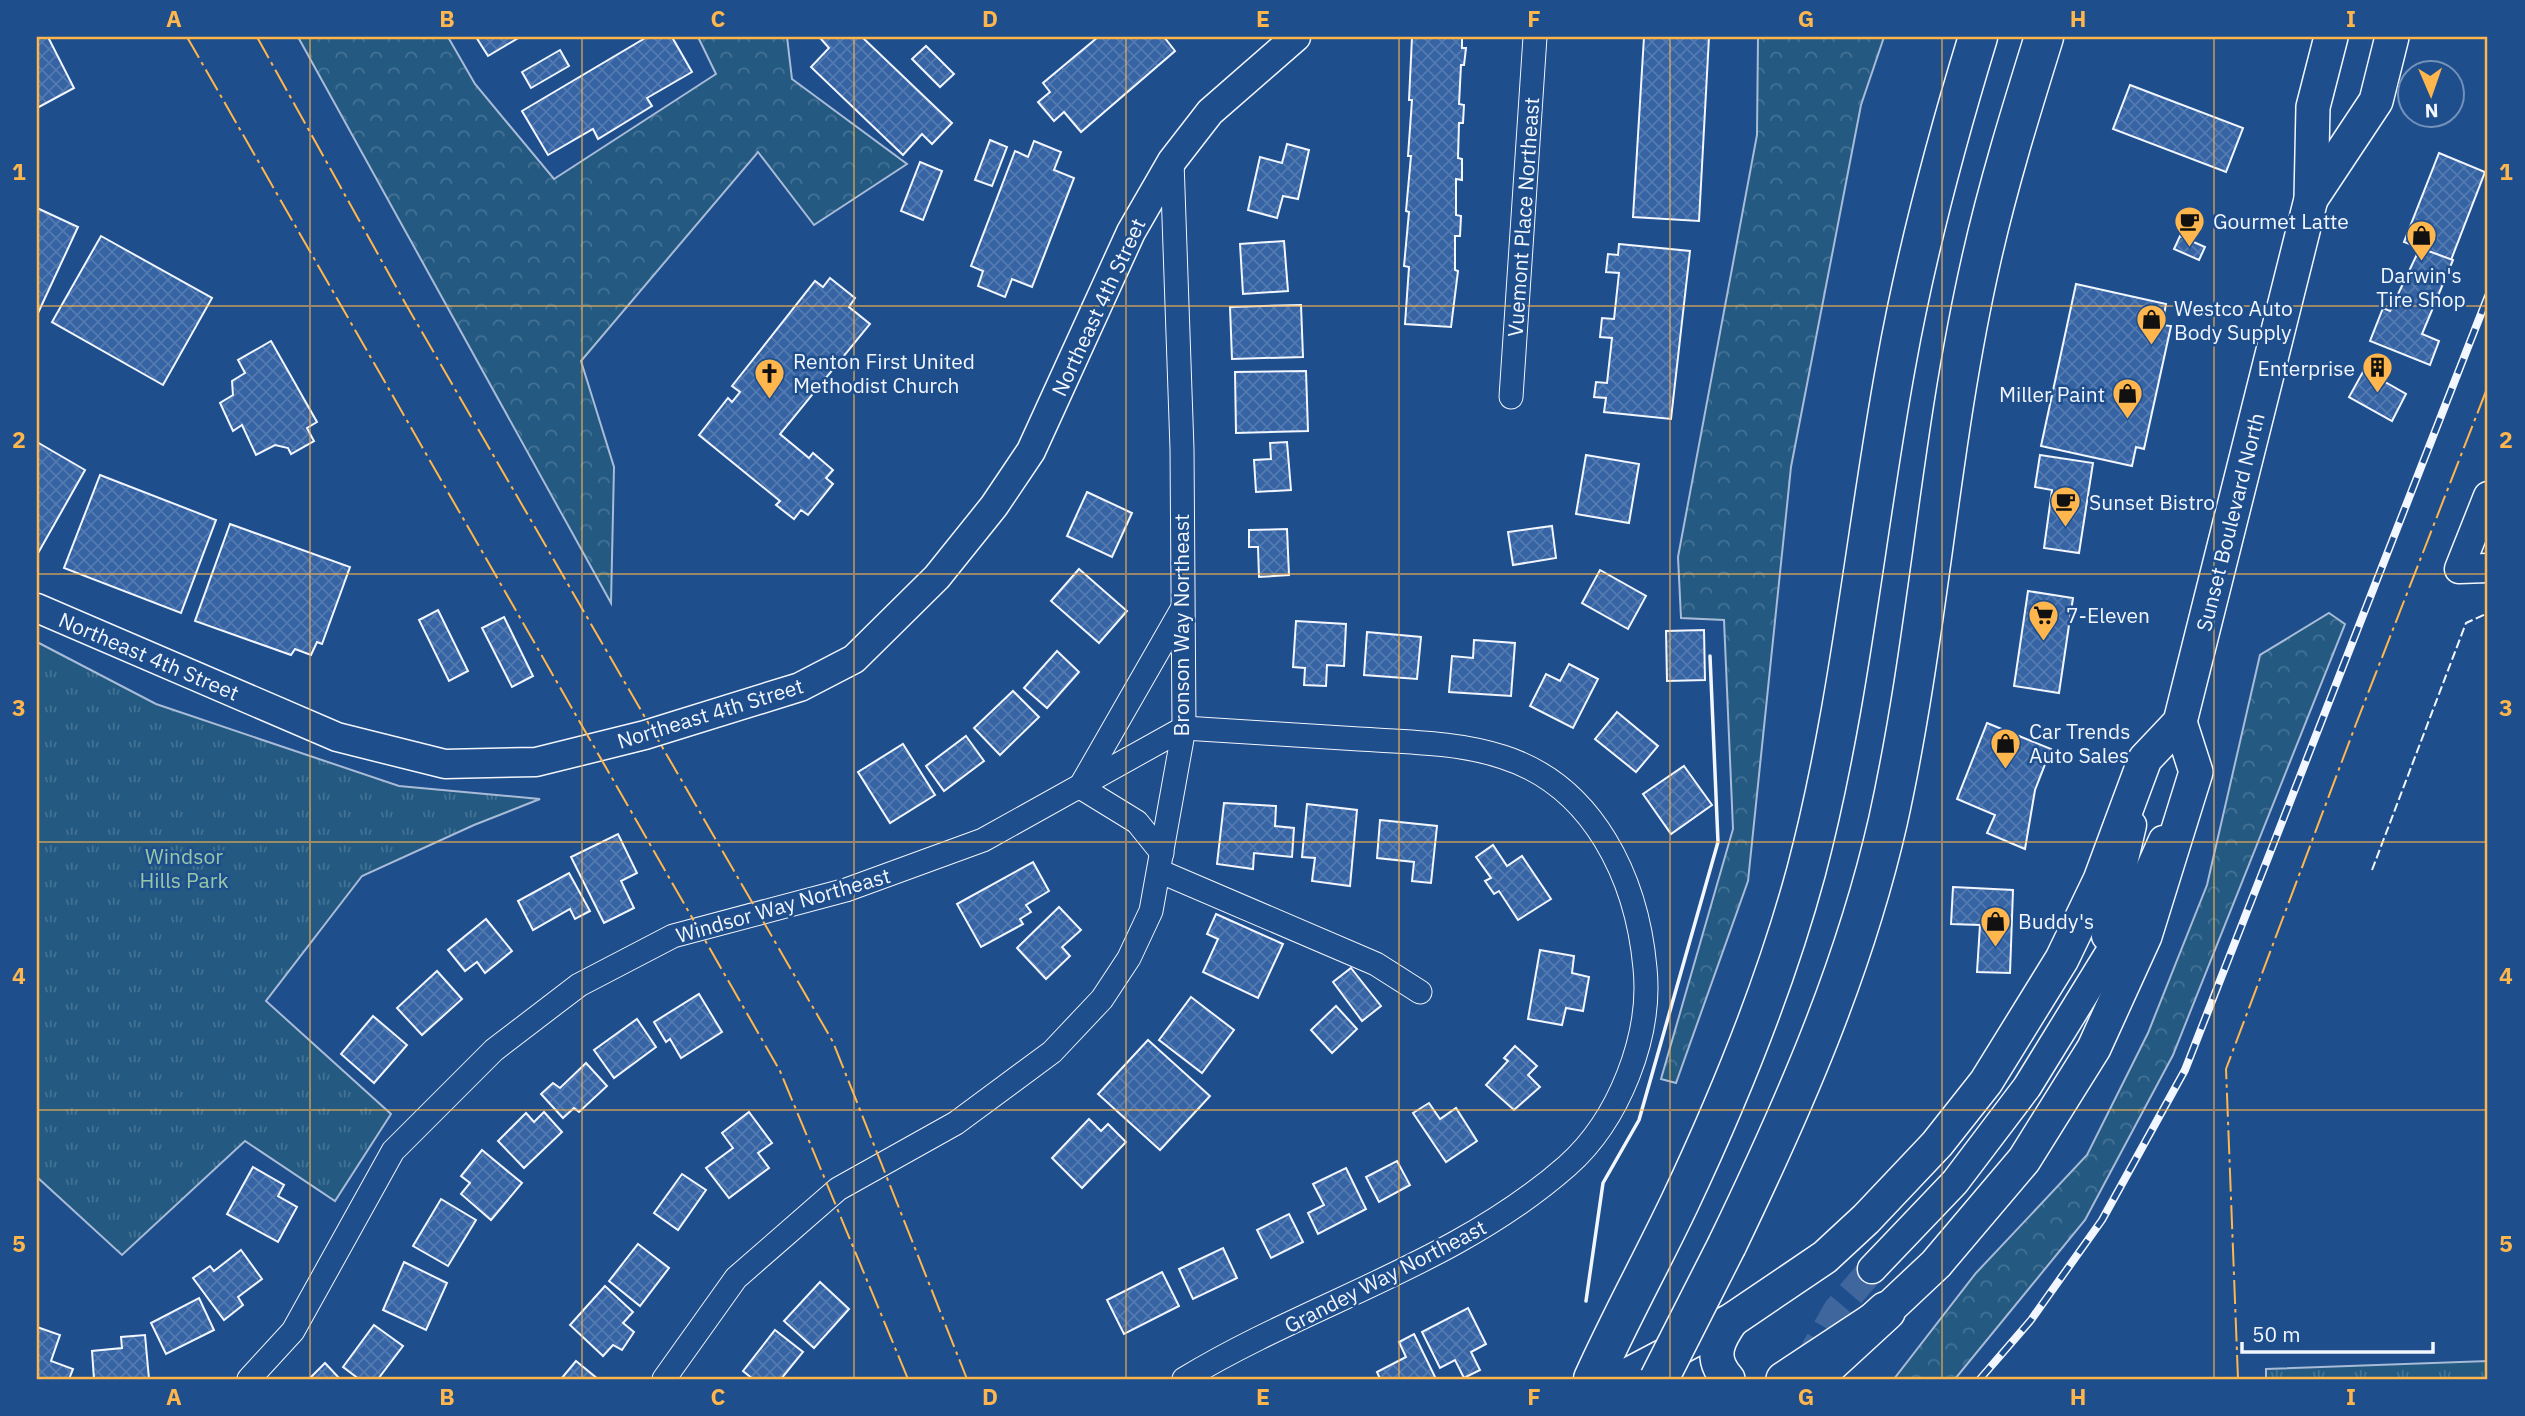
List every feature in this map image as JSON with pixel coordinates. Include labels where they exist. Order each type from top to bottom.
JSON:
[{"type":"highway","points":[[1593,1379],[1680,1202],[1751,1039],[1805,875],[1826,792],[1841,713],[1896,366],[1942,153],[1960,37]]},
{"type":"highway","points":[[1942,153],[1978,37]]},
{"type":"highway","points":[[1660,1379],[1778,1140],[1833,1008],[1887,824],[1903,747],[1945,465],[1981,260],[2019,115],[2045,37]]},
{"type":"highway","points":[[1812,1379],[1886,1311]]},
{"type":"main road","name":"Sunset Boulevard North","points":[[2180,723],[2311,199],[2313,107],[2331,37]]},
{"type":"main road","name":"Sunset Boulevard North","points":[[2311,199],[2376,102],[2392,37]]},
{"type":"main road","points":[[1620,1379],[1732,1320],[1825,1256],[1866,1219],[1937,1144],[1986,1082],[2063,959],[2100,880],[2145,759],[2180,723],[2196,772],[2145,936],[2094,1048],[2016,1169],[1970,1227],[1886,1311],[1783,1379]]},
{"type":"main road","points":[[1728,1379],[1716,1360],[1716,1349],[1719,1338],[1732,1320]]},
{"type":"street","points":[[1172,161],[1210,112],[1296,37]]},
{"type":"street","name":"Vuemont Place Northeast","points":[[1511,397],[1535,37]]},
{"type":"street","name":"Northeast 4th Street","points":[[37,608],[337,737],[445,764],[536,762],[645,735],[800,688],[854,659],[937,578],[994,506],[1031,451],[1131,232],[1172,161]]},
{"type":"street","name":"Bronson Way Northeast","points":[[664,1379],[736,1278],[838,1189],[957,1123],[1052,1052],[1102,999],[1129,958],[1151,911],[1184,728],[1182,449],[1172,161]]},
{"type":"street","points":[[2488,496],[2459,569],[2488,568]]},
{"type":"street","points":[[1183,608],[1080,787],[1137,822],[1161,862],[1377,964],[1420,992]]},
{"type":"street","name":"Windsor Way Northeast","points":[[249,1379],[293,1331],[393,1151],[494,1050],[579,985],[673,936],[846,890],[984,840],[1184,728]]},
{"type":"street","name":"Grandey Way Northeast","points":[[1184,728],[1407,742],[1504,757],[1532,771],[1574,799],[1606,841],[1631,895],[1642,931],[1646,977],[1642,1030],[1625,1083],[1601,1127],[1569,1164],[1469,1237],[1184,1379]]},
{"type":"street","points":[[2089,985],[2117,897],[2145,759]]},
{"type":"street","points":[[1872,1269],[1939,1200],[1992,1136],[2053,1047],[2120,936],[2196,772]]},
{"type":"green space","points":[[298,37],[448,37],[475,84],[554,179],[716,74],[698,37],[787,37],[792,79],[907,164],[814,225],[758,152],[581,361],[614,467],[611,603]]},
{"type":"green space","points":[[1758,37],[1884,37],[1861,105],[1791,467],[1748,881],[1676,1083],[1661,1079],[1733,829],[1724,620],[1681,618],[1678,557],[1757,135]]},
{"type":"green space","points":[[2329,613],[2345,624],[2173,1055],[2085,1220],[1955,1379],[1894,1379],[1976,1273],[2087,1155],[2148,1033],[2207,885],[2260,655]]},
{"type":"green space","name":"Windsor Hills Park","points":[[37,642],[156,704],[399,786],[540,799],[474,825],[362,876],[266,1001],[391,1114],[335,1201],[245,1141],[122,1255],[37,1177]]},
{"type":"green space","points":[[2488,1361],[2488,1379],[2266,1379],[2266,1369]]},
{"type":"building","points":[[37,37],[48,37],[74,88],[37,108]]},
{"type":"building","points":[[476,37],[520,37],[488,56]]},
{"type":"building","points":[[647,37],[672,37],[692,72],[647,98],[652,106],[598,139],[593,129],[548,155],[522,111]]},
{"type":"building","points":[[862,37],[952,123],[932,144],[922,134],[903,155],[811,67],[829,48],[821,39]]},
{"type":"building","points":[[1098,37],[1164,37],[1175,51],[1081,132],[1064,112],[1054,121],[1038,102],[1050,92],[1043,83]]},
{"type":"building","points":[[1412,37],[1462,37],[1462,48],[1466,48],[1464,65],[1461,65],[1459,104],[1464,105],[1463,123],[1459,123],[1458,158],[1462,159],[1462,180],[1456,179],[1456,215],[1461,216],[1460,236],[1455,236],[1455,270],[1458,271],[1451,327],[1405,324],[1409,267],[1404,266],[1411,156],[1408,156],[1412,100],[1409,100]]},
{"type":"building","points":[[1644,37],[1709,37],[1699,221],[1633,217]]},
{"type":"building","points":[[926,46],[954,74],[940,87],[912,59]]},
{"type":"building","points":[[560,50],[569,66],[531,88],[522,72]]},
{"type":"building","points":[[2130,85],[2243,128],[2226,172],[2113,129]]},
{"type":"building","points":[[990,140],[1007,147],[992,186],[975,180]]},
{"type":"building","points":[[1034,141],[1061,152],[1054,170],[1074,178],[1032,287],[1012,279],[1005,297],[978,286],[983,271],[971,266],[1015,151],[1028,157]]},
{"type":"building","points":[[1287,144],[1309,150],[1298,199],[1283,196],[1277,218],[1248,210],[1260,157],[1282,163]]},
{"type":"building","points":[[2439,153],[2485,172],[2451,260],[2404,242]]},
{"type":"building","points":[[920,162],[942,171],[923,220],[901,211]]},
{"type":"building","points":[[37,208],[78,227],[38,313],[37,313]]},
{"type":"building","points":[[101,236],[212,298],[163,385],[52,322]]},
{"type":"building","name":"Gourmet Latte","points":[[2180,236],[2205,247],[2199,260],[2174,249]]},
{"type":"building","points":[[1284,241],[1288,291],[1243,294],[1240,244]]},
{"type":"building","points":[[1619,244],[1690,251],[1671,419],[1604,412],[1606,398],[1594,397],[1596,382],[1607,383],[1612,338],[1600,337],[1602,318],[1614,319],[1619,273],[1606,272],[1608,254],[1618,255]]},
{"type":"building","points":[[2420,248],[2453,260],[2422,334],[2439,341],[2430,365],[2370,341],[2383,308],[2390,311]]},
{"type":"building","name":"Renton First United Methodist Church","points":[[830,278],[855,298],[849,307],[870,324],[780,434],[809,458],[813,453],[833,470],[826,478],[833,484],[808,515],[801,510],[794,519],[776,505],[780,501],[699,435],[728,398],[732,402],[740,392],[732,386],[815,281],[823,287]]},
{"type":"building","points":[[2076,284],[2166,304],[2162,325],[2171,326],[2144,449],[2136,447],[2132,466],[2041,446]]},
{"type":"building","points":[[1301,305],[1303,357],[1232,359],[1230,307]]},
{"type":"building","points":[[271,341],[317,422],[307,428],[314,441],[291,454],[288,448],[275,445],[256,455],[242,425],[233,431],[220,403],[233,395],[232,381],[245,373],[238,360]]},
{"type":"building","name":"Enterprise","points":[[2364,370],[2406,394],[2392,421],[2349,397]]},
{"type":"building","points":[[1306,371],[1308,431],[1236,433],[1235,372]]},
{"type":"building","points":[[37,442],[85,470],[37,555]]},
{"type":"building","points":[[1287,442],[1291,490],[1256,492],[1254,460],[1271,459],[1270,443]]},
{"type":"building","points":[[1586,455],[1639,464],[1629,523],[1576,514]]},
{"type":"building","points":[[2040,455],[2093,463],[2079,553],[2044,548],[2052,490],[2035,487]]},
{"type":"building","points":[[100,475],[216,520],[181,613],[64,568]]},
{"type":"building","points":[[1087,492],[1132,513],[1112,557],[1067,536]]},
{"type":"building","points":[[230,524],[350,567],[322,644],[317,642],[311,655],[295,649],[291,655],[195,621]]},
{"type":"building","points":[[1552,526],[1556,558],[1513,565],[1508,532]]},
{"type":"building","points":[[1287,529],[1289,575],[1259,577],[1258,547],[1249,547],[1249,530]]},
{"type":"building","points":[[1079,569],[1127,611],[1099,643],[1051,601]]},
{"type":"building","points":[[1600,570],[1646,596],[1628,629],[1582,603]]},
{"type":"building","name":"7-Eleven","points":[[2028,591],[2073,598],[2059,693],[2014,686]]},
{"type":"building","points":[[438,610],[468,671],[449,681],[419,620]]},
{"type":"building","points":[[504,617],[533,676],[512,687],[482,628]]},
{"type":"building","points":[[1296,621],[1346,624],[1344,666],[1327,665],[1326,686],[1304,685],[1305,668],[1293,667]]},
{"type":"building","points":[[1704,630],[1705,680],[1667,681],[1666,631]]},
{"type":"building","points":[[1367,632],[1421,637],[1417,679],[1364,675]]},
{"type":"building","points":[[1474,640],[1515,643],[1511,696],[1449,692],[1452,656],[1473,658]]},
{"type":"building","points":[[1057,651],[1079,672],[1047,708],[1024,688]]},
{"type":"building","points":[[1569,664],[1598,679],[1573,728],[1530,706],[1546,674],[1560,681]]},
{"type":"building","points":[[1013,691],[1039,717],[1000,755],[974,728]]},
{"type":"building","points":[[1617,712],[1658,746],[1636,772],[1595,739]]},
{"type":"building","name":"Car Trends Auto Sales","points":[[1987,723],[2051,749],[2035,790],[2025,849],[1987,833],[1995,815],[1957,799]]},
{"type":"building","points":[[966,736],[984,761],[944,791],[926,766]]},
{"type":"building","points":[[903,744],[935,795],[890,823],[858,772]]},
{"type":"building","points":[[1684,766],[1712,805],[1671,834],[1643,794]]},
{"type":"building","points":[[1224,803],[1276,806],[1275,826],[1294,828],[1292,857],[1254,853],[1253,869],[1217,864]]},
{"type":"building","points":[[1307,804],[1357,810],[1350,886],[1312,881],[1315,858],[1302,857]]},
{"type":"building","points":[[1380,820],[1437,826],[1431,883],[1412,881],[1414,862],[1377,858]]},
{"type":"building","points":[[618,834],[637,873],[621,881],[634,908],[604,923],[571,857]]},
{"type":"building","points":[[1493,845],[1507,866],[1522,856],[1551,899],[1518,920],[1499,891],[1494,894],[1485,881],[1491,878],[1476,857]]},
{"type":"building","points":[[1033,862],[1049,891],[1026,905],[1031,912],[1020,919],[1023,924],[981,947],[957,904]]},
{"type":"building","points":[[569,873],[590,911],[575,919],[570,909],[533,930],[518,901]]},
{"type":"building","name":"Buddy's","points":[[1953,887],[2013,890],[2010,973],[1977,972],[1980,925],[1951,924]]},
{"type":"building","points":[[1059,907],[1081,930],[1062,947],[1070,956],[1046,979],[1017,948]]},
{"type":"building","points":[[1216,914],[1283,944],[1258,998],[1203,972],[1218,939],[1207,934]]},
{"type":"building","points":[[486,919],[512,951],[485,973],[477,962],[465,971],[448,950]]},
{"type":"building","points":[[1540,950],[1574,956],[1572,973],[1589,977],[1583,1011],[1566,1008],[1562,1025],[1528,1019]]},
{"type":"building","points":[[1351,968],[1381,1006],[1362,1021],[1333,982]]},
{"type":"building","points":[[437,971],[462,999],[422,1035],[397,1008]]},
{"type":"building","points":[[699,994],[722,1032],[681,1058],[670,1039],[666,1042],[654,1022]]},
{"type":"building","points":[[1191,997],[1234,1030],[1202,1073],[1159,1040]]},
{"type":"building","points":[[1336,1006],[1357,1029],[1332,1053],[1311,1030]]},
{"type":"building","points":[[373,1016],[407,1045],[374,1083],[341,1054]]},
{"type":"building","points":[[637,1019],[656,1047],[614,1078],[594,1050]]},
{"type":"building","points":[[1148,1040],[1210,1096],[1160,1150],[1098,1094]]},
{"type":"building","points":[[1515,1046],[1537,1066],[1528,1075],[1540,1087],[1514,1110],[1486,1085],[1508,1061],[1504,1058]]},
{"type":"building","points":[[586,1063],[607,1086],[579,1112],[574,1108],[563,1118],[541,1094],[553,1083],[560,1088]]},
{"type":"building","points":[[1429,1103],[1440,1119],[1456,1108],[1477,1141],[1446,1162],[1413,1113]]},
{"type":"building","points":[[544,1112],[562,1132],[524,1168],[498,1141],[526,1113],[534,1122]]},
{"type":"building","points":[[749,1112],[772,1143],[758,1153],[769,1168],[729,1198],[706,1168],[733,1148],[722,1133]]},
{"type":"building","points":[[1089,1119],[1101,1131],[1108,1124],[1126,1142],[1082,1188],[1052,1158]]},
{"type":"building","points":[[482,1150],[522,1183],[491,1220],[461,1194],[470,1183],[461,1176]]},
{"type":"building","points":[[1397,1161],[1410,1185],[1379,1202],[1366,1177]]},
{"type":"building","points":[[253,1167],[284,1185],[278,1196],[297,1207],[278,1242],[227,1214]]},
{"type":"building","points":[[1346,1168],[1366,1209],[1318,1234],[1308,1213],[1324,1205],[1313,1184]]},
{"type":"building","points":[[682,1174],[706,1190],[678,1230],[654,1213]]},
{"type":"building","points":[[441,1199],[476,1220],[448,1266],[413,1246]]},
{"type":"building","points":[[1289,1214],[1303,1242],[1271,1258],[1257,1230]]},
{"type":"building","points":[[638,1244],[669,1268],[640,1306],[609,1281]]},
{"type":"building","points":[[1223,1248],[1237,1278],[1193,1299],[1179,1269]]},
{"type":"building","points":[[241,1250],[262,1279],[238,1297],[243,1305],[224,1320],[193,1278],[210,1266],[214,1271]]},
{"type":"building","points":[[404,1262],[447,1283],[426,1330],[383,1310]]},
{"type":"building","points":[[1162,1272],[1179,1306],[1124,1334],[1107,1300]]},
{"type":"building","points":[[820,1282],[849,1309],[814,1348],[784,1321]]},
{"type":"building","points":[[605,1286],[633,1312],[623,1323],[634,1332],[622,1350],[613,1345],[603,1356],[570,1325]]},
{"type":"building","points":[[199,1298],[214,1330],[166,1354],[151,1323]]},
{"type":"building","points":[[1468,1308],[1486,1344],[1471,1352],[1480,1370],[1464,1378],[1455,1360],[1440,1368],[1422,1332]]},
{"type":"building","points":[[374,1325],[403,1346],[378,1379],[359,1379],[343,1367]]},
{"type":"building","points":[[37,1327],[60,1335],[51,1361],[73,1369],[69,1379],[37,1379]]},
{"type":"building","points":[[775,1330],[803,1352],[781,1379],[753,1379],[743,1371]]},
{"type":"building","points":[[1414,1334],[1436,1379],[1380,1379],[1377,1372],[1406,1357],[1399,1342]]},
{"type":"building","points":[[145,1335],[149,1379],[94,1379],[92,1351],[122,1348],[121,1337]]},
{"type":"building","points":[[576,1361],[598,1379],[561,1379]]},
{"type":"building","points":[[325,1363],[340,1379],[311,1377]]},
{"type":"tunnel","points":[[1806,1365],[1837,1310],[1872,1269]]},
{"type":"railway","points":[[1980,1379],[2031,1320],[2102,1220],[2185,1070],[2488,296]]},
{"type":"fence","points":[[2372,870],[2466,623],[2488,613]]},
{"type":"wall","points":[[1586,1301],[1603,1183],[1639,1120],[1718,842],[1710,656]]},
{"type":"power","points":[[187,37],[780,1071],[908,1379]]},
{"type":"power","points":[[257,37],[404,301],[833,1042],[967,1379]]},
{"type":"power","points":[[2238,1379],[2226,1069],[2356,724],[2488,386]]},
{"type":"place","name":"Gourmet Latte","points":[[2190,248]]},
{"type":"place","name":"Darwin's Tire Shop","points":[[2421,262]]},
{"type":"place","name":"Westco Auto Body Supply","points":[[2151,347]]},
{"type":"place","name":"Enterprise","points":[[2378,395]]},
{"type":"place","name":"Renton First United Methodist Church","points":[[770,400]]},
{"type":"place","name":"Miller Paint","points":[[2128,421]]},
{"type":"place","name":"Sunset Bistro","points":[[2066,529]]},
{"type":"place","name":"7-Eleven","points":[[2043,642]]},
{"type":"place","name":"Car Trends Auto Sales","points":[[2006,770]]},
{"type":"place","name":"Buddy's","points":[[1995,948]]}]
